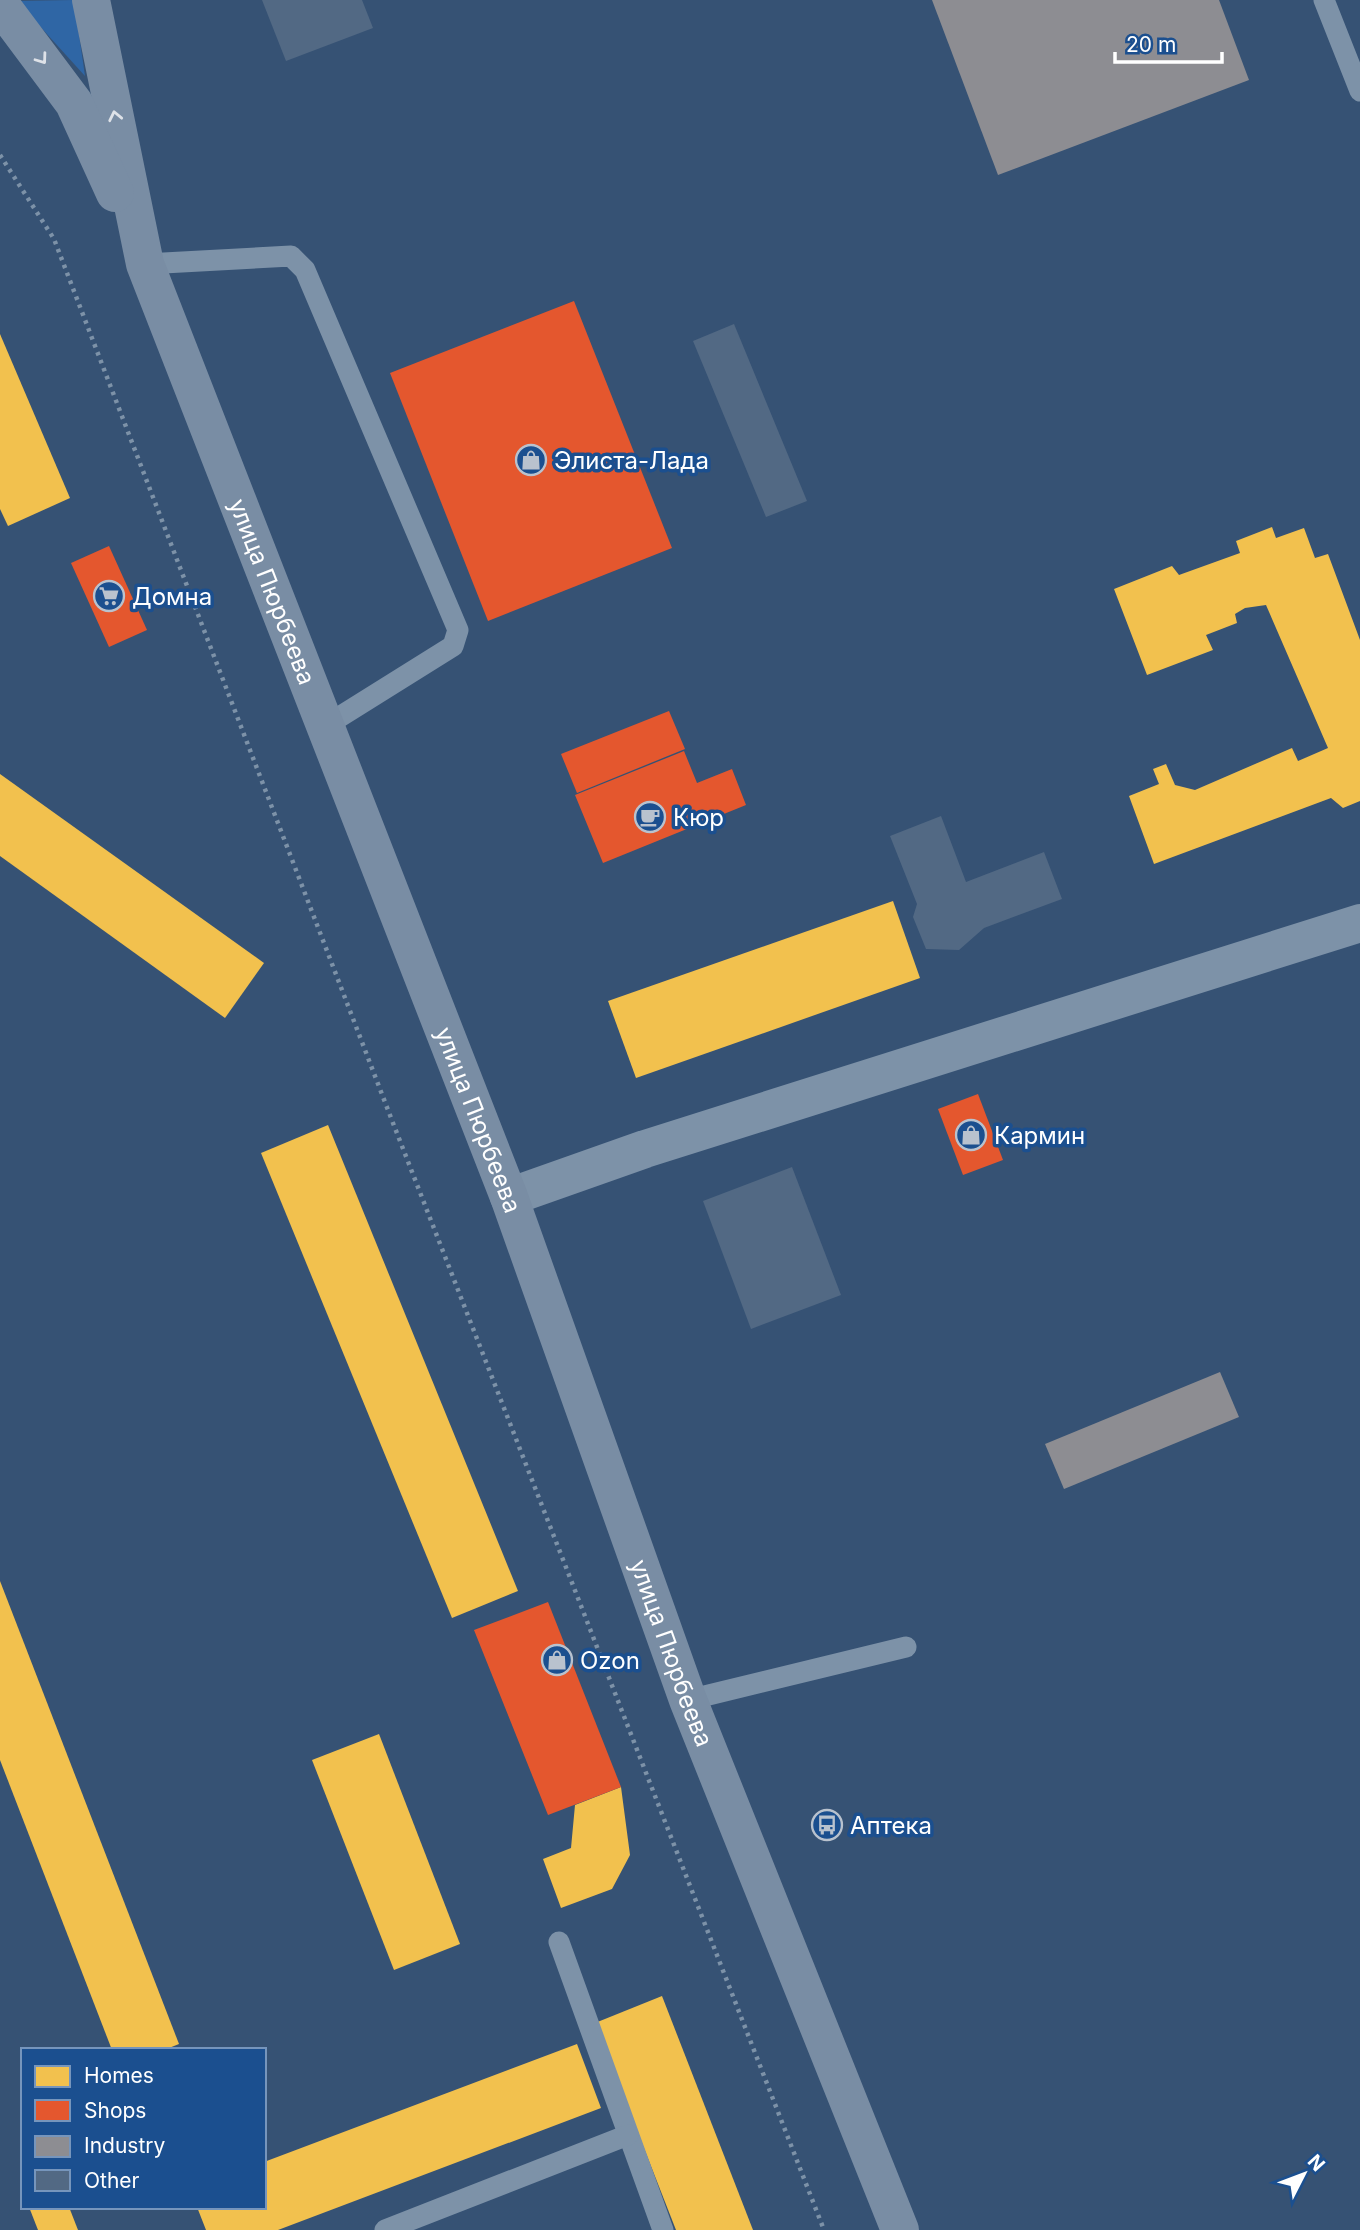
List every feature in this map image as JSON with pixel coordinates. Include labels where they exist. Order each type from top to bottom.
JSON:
[{"type":"main road","name":"улица Пюрбеева","points":[[91,0],[145,260],[509,1196],[688,1700],[900,2230]]},
{"type":"main road","points":[[0,5],[74,103],[145,260]]},
{"type":"street","points":[[509,1196],[645,1149],[1360,923]]},
{"type":"lane","points":[[1324,0],[1360,90]]},
{"type":"lane","points":[[145,260],[290,256],[305,270],[458,630],[453,646],[326,726]]},
{"type":"lane","points":[[688,1700],[906,1647]]},
{"type":"lane","points":[[559,1942],[663,2230]]},
{"type":"lane","points":[[385,2230],[628,2136]]},
{"type":"path","points":[[0,155],[54,239],[388,1110],[824,2230]]},
{"type":"shaded area","points":[[74,0],[85,76],[17,1]]},
{"type":"building: Homes","points":[[0,334],[70,498],[8,526],[0,509]]},
{"type":"building: Homes","points":[[1272,527],[1276,538],[1304,528],[1315,558],[1328,554],[1360,640],[1360,801],[1343,808],[1331,798],[1154,864],[1129,796],[1159,784],[1153,769],[1166,764],[1175,785],[1195,790],[1292,748],[1298,761],[1328,748],[1266,605],[1245,608],[1235,614],[1237,623],[1206,635],[1213,650],[1147,675],[1114,589],[1172,566],[1179,575],[1240,553],[1236,541]]},
{"type":"building: Homes","points":[[0,774],[264,963],[225,1018],[0,856]]},
{"type":"building: Homes","points":[[893,901],[920,978],[636,1078],[608,1001]]},
{"type":"building: Homes","points":[[328,1125],[518,1591],[452,1618],[261,1153]]},
{"type":"building: Homes","points":[[0,1581],[179,2044],[169,2048],[111,2048],[0,1760]]},
{"type":"building: Homes","points":[[379,1734],[460,1944],[394,1970],[312,1760]]},
{"type":"building: Homes","points":[[621,1787],[630,1855],[612,1889],[561,1908],[543,1859],[571,1848],[575,1805]]},
{"type":"building: Homes","points":[[662,1996],[753,2230],[676,2230],[595,2023]]},
{"type":"building: Homes","points":[[577,2044],[601,2108],[278,2230],[206,2230],[198,2209],[266,2209],[266,2161]]},
{"type":"building: Homes","points":[[30,2209],[70,2209],[78,2230],[38,2230]]},
{"type":"building: Shops","name":"Элиста-Лада","points":[[574,301],[672,548],[488,621],[390,373]]},
{"type":"building: Shops","name":"Домна","points":[[109,546],[147,630],[109,647],[71,563]]},
{"type":"building: Shops","points":[[669,711],[685,749],[577,793],[561,754]]},
{"type":"building: Shops","name":"Кюр","points":[[684,751],[697,783],[732,769],[746,805],[603,863],[575,795]]},
{"type":"building: Shops","name":"Кармин","points":[[978,1094],[1003,1160],[963,1175],[938,1109]]},
{"type":"building: Shops","points":[[548,1602],[621,1787],[548,1815],[474,1630]]},
{"type":"building: Industry","points":[[932,0],[1219,0],[1249,80],[998,175]]},
{"type":"building: Industry","points":[[1220,1372],[1239,1417],[1064,1489],[1045,1444]]},
{"type":"building: Other","points":[[262,0],[362,0],[373,28],[286,61]]},
{"type":"building: Other","points":[[734,324],[807,501],[766,517],[693,341]]},
{"type":"building: Other","points":[[941,816],[966,882],[1044,852],[1062,899],[984,928],[959,950],[926,949],[913,917],[917,904],[890,836]]},
{"type":"building: Other","points":[[792,1167],[841,1295],[751,1329],[703,1201]]},
{"type":"place","name":"Элиста-Лада","points":[[531,460]]},
{"type":"place","name":"Домна","points":[[109,596]]},
{"type":"place","name":"Кюр","points":[[650,817]]},
{"type":"place","name":"Кармин","points":[[971,1135]]},
{"type":"place","name":"Ozon","points":[[557,1660]]},
{"type":"place","name":"Аптека","points":[[827,1825]]}]
